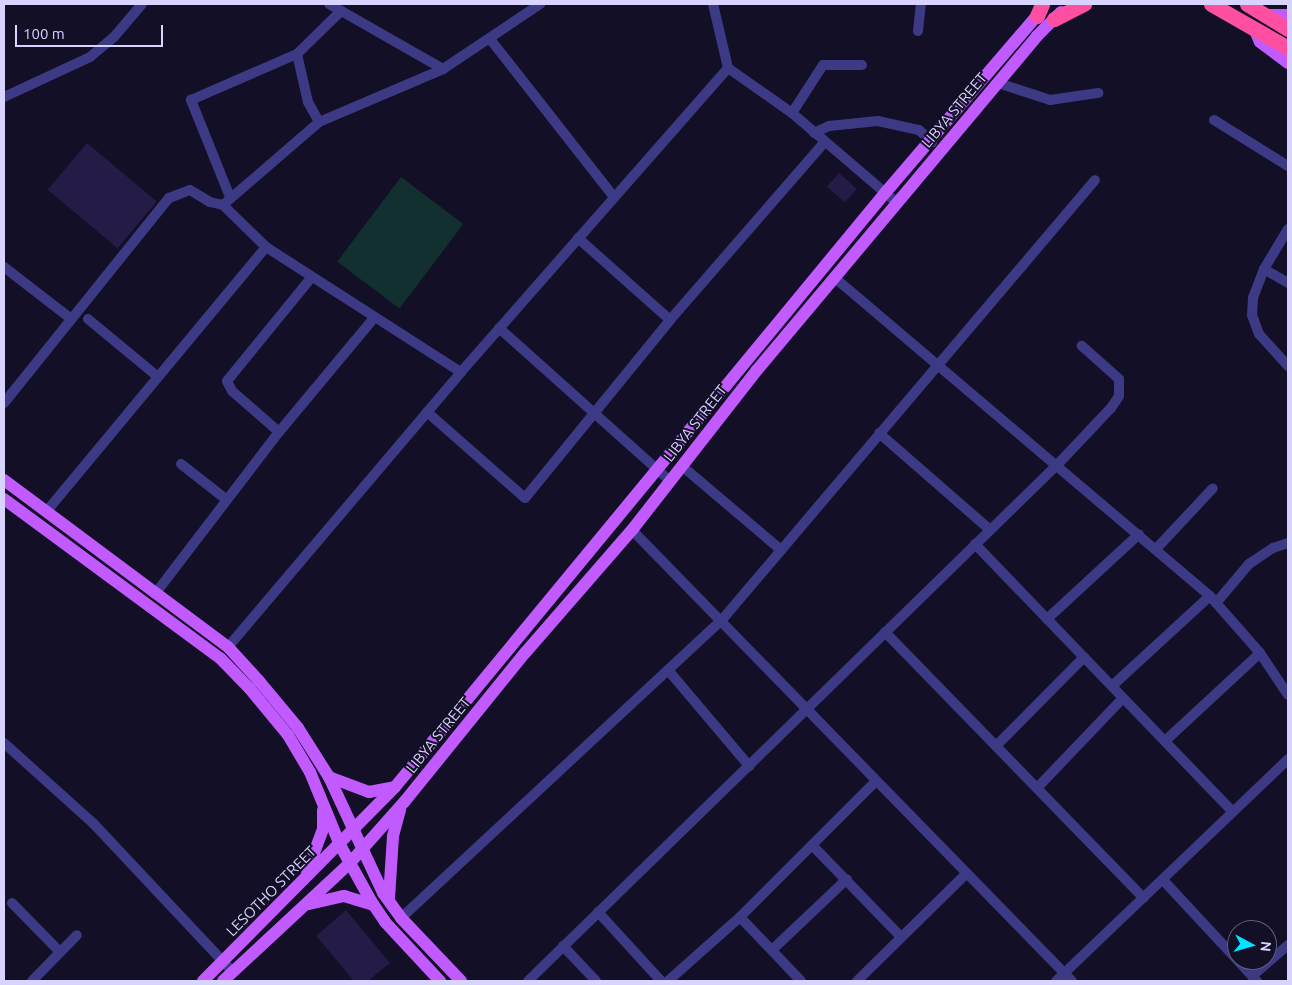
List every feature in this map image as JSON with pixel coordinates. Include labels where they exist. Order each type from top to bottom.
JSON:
[{"type":"highway","points":[[1054,19],[1084,4]]},
{"type":"highway","points":[[1211,4],[1288,48]]},
{"type":"highway","points":[[1253,6],[1288,29]]},
{"type":"main road","name":"LIBYA STREET","points":[[358,828],[395,787],[885,193],[932,142],[1040,10],[1048,4]]},
{"type":"main road","name":"LIBYA STREET","points":[[349,864],[401,806],[632,530],[897,203],[998,83],[1054,19],[1070,4]]},
{"type":"main road","points":[[1253,6],[1288,15]]},
{"type":"main road","points":[[1254,28],[1260,42],[1288,63]]},
{"type":"main road","points":[[4,480],[228,647],[298,728],[358,828],[363,849],[389,901],[401,918],[461,981]]},
{"type":"main road","points":[[4,499],[220,658],[288,735],[310,772],[349,864],[374,905],[440,981]]},
{"type":"main road","points":[[329,777],[368,792],[395,787]]},
{"type":"main road","points":[[301,884],[323,829],[323,803]]},
{"type":"main road","points":[[389,901],[391,849],[401,806]]},
{"type":"main road","name":"LESOTHO STREET","points":[[202,981],[358,828]]},
{"type":"main road","name":"LESOTHO STREET","points":[[223,981],[349,864]]},
{"type":"main road","points":[[300,908],[344,896],[374,905]]},
{"type":"street","points":[[4,97],[90,57],[114,37],[142,4]]},
{"type":"street","points":[[329,4],[442,69]]},
{"type":"street","points":[[4,403],[70,318],[169,198],[190,190],[216,205],[227,201],[319,122],[442,69],[490,39],[526,8],[540,4]]},
{"type":"street","points":[[713,4],[728,68],[792,114],[897,203]]},
{"type":"street","points":[[918,31],[921,4]]},
{"type":"street","points":[[341,11],[296,54],[191,100],[227,201],[266,247],[373,319],[461,372]]},
{"type":"street","points":[[490,39],[614,197]]},
{"type":"street","points":[[296,54],[308,102],[319,122]]},
{"type":"street","points":[[792,114],[822,65],[862,65]]},
{"type":"street","points":[[228,647],[461,372],[728,68]]},
{"type":"street","points":[[998,83],[1050,100],[1098,93]]},
{"type":"street","points":[[1214,120],[1288,166]]},
{"type":"street","points":[[814,133],[829,126],[878,121],[918,130],[932,142]]},
{"type":"street","points":[[427,412],[525,498],[670,320],[825,142]]},
{"type":"street","points":[[401,918],[721,621],[1095,180]]},
{"type":"street","points":[[1288,229],[1264,269],[1253,298],[1252,315],[1259,334],[1288,366]]},
{"type":"street","points":[[578,238],[670,320]]},
{"type":"street","points":[[46,512],[156,376],[266,247]]},
{"type":"street","points":[[4,267],[70,318]]},
{"type":"street","points":[[1264,269],[1288,283]]},
{"type":"street","points":[[279,432],[232,391],[227,382],[311,278]]},
{"type":"street","points":[[835,278],[936,366],[1058,464],[1213,599],[1260,653],[1288,695]]},
{"type":"street","points":[[88,319],[156,376]]},
{"type":"street","points":[[155,594],[279,432],[373,319]]},
{"type":"street","points":[[499,328],[670,481]]},
{"type":"street","points":[[528,981],[1058,464],[1111,408],[1121,387],[1119,379],[1082,346]]},
{"type":"street","points":[[879,433],[990,530]]},
{"type":"street","points":[[181,464],[227,500]]},
{"type":"street","points":[[682,466],[781,550]]},
{"type":"street","points":[[1156,550],[1213,488]]},
{"type":"street","points":[[632,530],[1072,981]]},
{"type":"street","points":[[1047,620],[1139,534]]},
{"type":"street","points":[[975,544],[1232,812]]},
{"type":"street","points":[[1112,686],[1213,599],[1249,564],[1273,548],[1288,544]]},
{"type":"street","points":[[885,632],[1144,898]]},
{"type":"street","points":[[1165,741],[1260,653]]},
{"type":"street","points":[[996,746],[1084,657]]},
{"type":"street","points":[[668,670],[749,766]]},
{"type":"street","points":[[1037,788],[1124,698]]},
{"type":"street","points":[[4,743],[93,823],[233,972]]},
{"type":"street","points":[[1056,981],[1288,759]]},
{"type":"street","points":[[668,981],[740,917],[876,780]]},
{"type":"street","points":[[812,845],[847,879],[901,937]]},
{"type":"street","points":[[857,981],[967,873]]},
{"type":"street","points":[[772,950],[847,879]]},
{"type":"street","points":[[1163,880],[1255,979],[1288,945]]},
{"type":"street","points":[[12,903],[60,952]]},
{"type":"street","points":[[598,912],[661,981]]},
{"type":"street","points":[[740,917],[801,981]]},
{"type":"street","points":[[32,981],[76,935]]},
{"type":"street","points":[[563,946],[596,981]]},
{"type":"green space","points":[[401,177],[463,224],[400,309],[337,262]]},
{"type":"building","points":[[87,143],[157,201],[118,248],[48,190]]},
{"type":"building","points":[[839,173],[857,189],[845,202],[827,186]]},
{"type":"building","points":[[346,910],[390,963],[368,981],[354,981],[316,936]]}]
